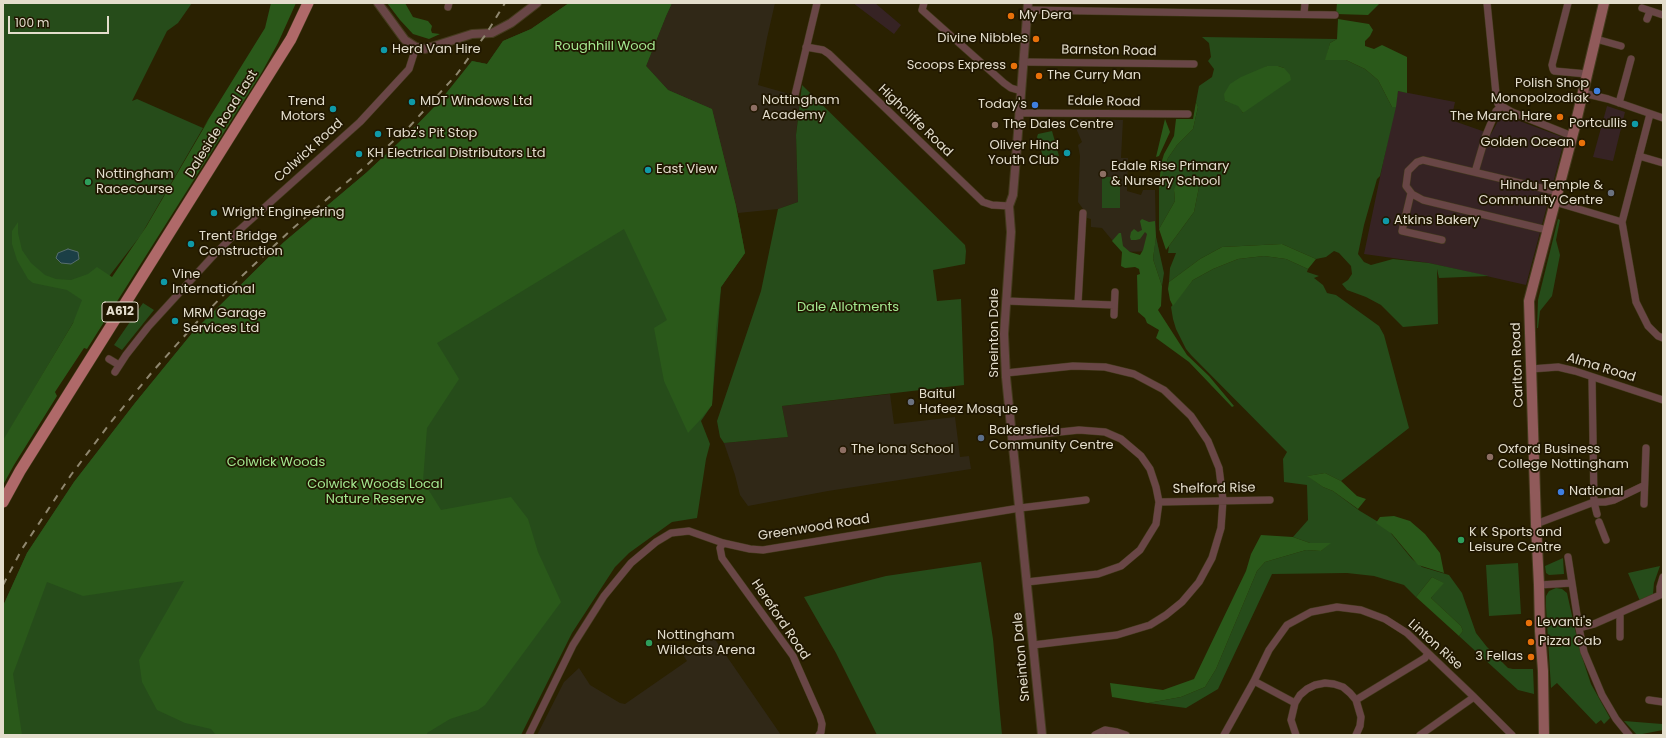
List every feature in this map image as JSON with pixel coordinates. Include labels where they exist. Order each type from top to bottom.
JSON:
[{"type":"main road","name":"Daleside Road East","points":[[3,502],[20,471],[89,360],[291,39],[308,3]]},
{"type":"main road","name":"Carlton Road","points":[[1544,735],[1530,301],[1583,93],[1604,3]]},
{"type":"street","points":[[378,3],[399,33],[416,48],[425,49],[472,34],[492,33],[511,23],[538,3]]},
{"type":"street","points":[[795,95],[817,3]]},
{"type":"street","points":[[924,3],[922,10],[1004,83],[1011,88],[1021,91]]},
{"type":"street","points":[[1304,14],[1306,3]]},
{"type":"street","points":[[1487,3],[1496,101],[1501,107],[1572,136]]},
{"type":"street","points":[[1568,3],[1552,65],[1553,69],[1554,71],[1587,74]]},
{"type":"street","points":[[1028,7],[1335,15]]},
{"type":"street","name":"Sneinton Dale","points":[[1028,7],[1013,190],[1009,206],[1011,232],[1004,334],[1012,437],[1042,735]]},
{"type":"street","points":[[1642,8],[1663,15]]},
{"type":"street","points":[[1647,20],[1650,10]]},
{"type":"street","points":[[1596,38],[1620,46]]},
{"type":"street","name":"Highcliffe Road","points":[[806,46],[823,50],[829,54],[983,202],[992,205],[1009,206]]},
{"type":"street","name":"Colwick Road","points":[[109,359],[117,368],[148,327],[212,257],[236,233],[360,122],[409,69],[416,48]]},
{"type":"street","points":[[1619,103],[1632,68],[1631,59]]},
{"type":"street","name":"Barnston Road","points":[[1023,62],[1194,64]]},
{"type":"street","points":[[1583,93],[1663,118]]},
{"type":"street","points":[[1475,172],[1491,121],[1496,111],[1501,107]]},
{"type":"street","name":"Edale Road","points":[[1019,113],[1188,114]]},
{"type":"street","points":[[1650,114],[1622,222],[1636,302],[1648,326],[1658,336],[1663,338]]},
{"type":"street","points":[[1638,156],[1663,163]]},
{"type":"street","points":[[1547,230],[1423,200],[1411,193],[1406,186],[1408,171],[1417,162],[1423,160],[1558,192]]},
{"type":"street","points":[[1411,193],[1402,231],[1442,240]]},
{"type":"street","points":[[1555,202],[1622,222]]},
{"type":"street","points":[[1078,303],[1085,223],[1083,214]]},
{"type":"street","points":[[1114,315],[1115,292]]},
{"type":"street","points":[[1006,301],[1114,304]]},
{"type":"street","points":[[1006,373],[1073,366],[1105,367],[1134,374],[1164,390],[1191,416],[1208,441],[1219,468],[1223,500],[1221,528],[1212,558],[1198,582],[1182,602],[1166,615],[1150,625],[1118,635],[1033,645]]},
{"type":"street","name":"Alma Road","points":[[1531,369],[1558,367],[1575,371],[1663,400]]},
{"type":"street","points":[[1592,377],[1594,502],[1597,514]]},
{"type":"street","points":[[1012,437],[1079,430],[1105,432],[1110,434],[1128,444],[1141,456],[1150,469],[1159,502],[1156,524],[1140,550],[1121,566],[1098,574],[1027,582]]},
{"type":"street","points":[[1644,504],[1646,448]]},
{"type":"street","points":[[1536,524],[1594,502],[1614,500],[1644,486]]},
{"type":"street","name":"Greenwood Road","points":[[529,735],[579,634],[612,584],[631,562],[656,542],[671,533],[689,531],[723,543],[750,549],[763,550],[1020,508],[1086,500]]},
{"type":"street","name":"Shelford Rise","points":[[1159,502],[1270,500]]},
{"type":"street","points":[[1599,522],[1606,540]]},
{"type":"street","name":"Hereford Road","points":[[723,543],[720,548],[722,558],[793,656],[820,717],[822,724],[819,735]]},
{"type":"street","points":[[1568,557],[1584,652],[1595,680],[1616,719],[1629,735]]},
{"type":"street","points":[[1579,628],[1594,624],[1662,597],[1660,587],[1663,577]]},
{"type":"street","points":[[1539,585],[1572,582]]},
{"type":"street","name":"Linton Rise","points":[[1224,735],[1254,681],[1269,650],[1287,625],[1311,612],[1337,607],[1361,610],[1385,619],[1408,633],[1474,696],[1512,735]]},
{"type":"street","points":[[1620,613],[1620,634],[1629,631]]},
{"type":"street","points":[[1356,700],[1425,658],[1428,653]]},
{"type":"street","points":[[1254,681],[1295,703]]},
{"type":"street","points":[[1296,735],[1291,720],[1295,703],[1300,695],[1307,689],[1315,685],[1325,683],[1343,687],[1356,700],[1361,717],[1360,726],[1356,735]]},
{"type":"street","points":[[1420,735],[1474,696]]},
{"type":"street","points":[[1649,700],[1663,702]]},
{"type":"street","points":[[1095,735],[1105,730],[1121,734]]},
{"type":"shaded area","name":"Nottingham Academy","points":[[672,3],[775,3],[758,85],[800,97],[796,135],[798,202],[778,209],[738,213],[712,109],[668,90],[646,66]]},
{"type":"shaded area","points":[[853,3],[875,3],[901,25],[894,34]]},
{"type":"shaded area","points":[[1398,91],[1455,102],[1451,120],[1491,134],[1498,121],[1509,117],[1565,138],[1526,285],[1429,263],[1364,254]]},
{"type":"shaded area","points":[[1607,106],[1625,112],[1613,161],[1593,157]]},
{"type":"shaded area","name":"Edale Rise Primary & Nursery School","points":[[1072,119],[1123,120],[1121,158],[1128,158],[1127,191],[1141,195],[1143,190],[1155,190],[1156,237],[1159,251],[1122,252],[1102,228],[1091,227],[1091,219],[1087,218],[1086,213],[1078,202],[1080,156],[1078,145],[1082,142]]},
{"type":"shaded area","name":"The Iona School","points":[[890,394],[894,424],[955,417],[960,457],[969,456],[971,469],[828,491],[748,506],[740,495],[724,443],[788,437],[782,406]]},
{"type":"shaded area","points":[[712,635],[781,735],[537,735],[564,682],[579,668],[590,685],[620,703],[625,704],[687,661],[683,655]]},
{"type":"green space","name":"Nottingham Racecourse","points":[[3,3],[192,3],[178,23],[167,31],[132,101],[137,99],[203,128],[141,235],[73,323],[3,441]]},
{"type":"green space","points":[[271,3],[296,3],[278,43],[262,72],[87,349],[84,348],[55,392],[57,396],[3,485],[3,440],[73,323],[82,300],[67,290],[33,283],[28,279],[17,260],[12,244],[12,231],[18,222],[18,233],[22,250],[31,263],[45,275],[56,279],[71,280],[88,274],[97,267],[112,277],[146,227],[209,119],[203,128],[265,28]]},
{"type":"green space","points":[[387,3],[405,3],[413,17],[428,21],[432,26],[432,33],[440,34],[429,39],[413,34]]},
{"type":"green space","name":"Colwick Woods","points":[[569,3],[672,3],[646,66],[668,90],[712,109],[736,206],[745,253],[721,287],[712,405],[701,421],[710,444],[706,459],[697,518],[672,522],[629,553],[615,567],[572,633],[521,735],[3,735],[3,606],[27,553],[74,482],[135,403],[193,332],[284,242],[366,173],[411,131],[440,101],[472,61],[487,64],[503,41],[531,29]]},
{"type":"green space","name":"Colwick Woods","points":[[569,3],[672,3],[646,66],[668,90],[712,109],[736,206],[745,253],[721,287],[716,329],[712,405],[688,433],[664,381],[654,328],[667,320],[624,229],[437,343],[459,379],[427,428],[423,481],[441,510],[511,497],[528,519],[538,552],[561,602],[485,705],[478,710],[450,719],[427,733],[427,735],[216,735],[211,729],[185,723],[157,710],[142,682],[139,660],[184,581],[83,596],[47,582],[13,674],[22,735],[3,735],[3,606],[27,553],[74,482],[135,403],[193,332],[284,242],[366,173],[411,131],[440,101],[472,61],[487,64],[503,41],[531,29]]},
{"type":"green space","points":[[1337,3],[1380,3],[1368,15],[1336,14]]},
{"type":"green space","points":[[1338,19],[1369,24],[1373,30],[1365,41],[1365,46],[1374,49],[1382,45],[1407,57],[1407,93],[1398,91],[1396,107],[1392,107],[1378,80],[1365,69],[1346,60],[1325,60],[1330,43],[1337,39]]},
{"type":"green space","points":[[1202,37],[1337,39],[1330,43],[1326,60],[1346,60],[1365,69],[1378,80],[1392,107],[1396,107],[1380,176],[1377,179],[1364,225],[1358,254],[1364,262],[1371,265],[1393,259],[1429,263],[1489,276],[1439,278],[1437,269],[1438,324],[1403,327],[1381,305],[1366,297],[1347,290],[1342,284],[1348,280],[1352,274],[1351,266],[1339,253],[1334,251],[1326,257],[1316,259],[1282,244],[1222,247],[1200,259],[1169,282],[1170,268],[1176,253],[1168,253],[1169,246],[1194,212],[1199,187],[1188,186],[1174,190],[1175,201],[1159,229],[1159,189],[1162,187],[1163,172],[1168,158],[1177,145],[1193,129],[1198,107],[1196,102],[1199,86],[1212,77],[1214,69],[1208,61],[1211,57],[1209,43]],"holes":[[[1267,66],[1278,66],[1284,68],[1243,113],[1238,105],[1225,101]]]},
{"type":"green space","points":[[1267,66],[1278,66],[1284,68],[1290,75],[1291,80],[1243,113],[1238,106],[1225,101],[1224,94],[1230,84],[1241,77]]},
{"type":"green space","name":"Dale Allotments","points":[[802,85],[965,245],[965,264],[933,270],[937,301],[961,299],[964,385],[782,406],[788,437],[724,443],[720,437],[717,421],[761,291],[778,209],[798,202],[796,135]]},
{"type":"green space","points":[[1196,102],[1198,107],[1193,129],[1177,145],[1168,158],[1163,172],[1162,187],[1159,189],[1161,164],[1164,154],[1174,136],[1176,119],[1193,119]]},
{"type":"green space","points":[[1165,119],[1170,132],[1159,156],[1156,157]]},
{"type":"green space","points":[[1052,131],[1059,156],[1044,160],[1037,137],[1038,134]]},
{"type":"green space","points":[[1102,177],[1120,177],[1120,208],[1102,208]]},
{"type":"green space","points":[[1186,177],[1188,186],[1199,187],[1194,212],[1166,250],[1159,229],[1175,201],[1174,190],[1178,180]]},
{"type":"green space","points":[[1142,219],[1149,222],[1155,221],[1156,237],[1153,259],[1162,286],[1161,306],[1158,310],[1187,355],[1209,376],[1234,406],[1232,407],[1189,362],[1156,338],[1159,330],[1147,323],[1145,318],[1138,312],[1137,275],[1140,274],[1139,269],[1135,267],[1125,268],[1121,266],[1122,252],[1112,241],[1119,233],[1121,233],[1123,246],[1130,252],[1140,255],[1143,250],[1147,234],[1145,232],[1140,239],[1136,240],[1131,240],[1130,237],[1131,232],[1134,229],[1138,232],[1142,230],[1140,221]]},
{"type":"green space","points":[[1558,219],[1560,220],[1556,240],[1560,255],[1552,296],[1540,311],[1537,328],[1538,300]]},
{"type":"green space","points":[[1156,237],[1164,273],[1162,286],[1153,259]]},
{"type":"green space","points":[[1282,244],[1316,259],[1308,269],[1286,259],[1264,256],[1238,259],[1213,269],[1193,280],[1173,306],[1168,289],[1169,282],[1200,259],[1222,247]]},
{"type":"green space","points":[[1264,256],[1286,259],[1308,269],[1307,272],[1319,276],[1314,278],[1323,285],[1327,293],[1336,295],[1379,326],[1384,335],[1409,428],[1341,481],[1325,473],[1308,476],[1385,526],[1412,559],[1422,567],[1449,575],[1462,593],[1476,633],[1487,647],[1508,668],[1533,669],[1534,694],[1518,690],[1459,636],[1463,631],[1461,626],[1431,598],[1443,583],[1432,577],[1416,597],[1404,585],[1374,576],[1347,573],[1272,574],[1218,689],[1186,708],[1148,703],[1181,697],[1205,687],[1216,669],[1257,571],[1265,562],[1306,550],[1321,551],[1330,543],[1310,543],[1293,537],[1308,520],[1307,485],[1284,482],[1283,459],[1287,452],[1191,355],[1186,349],[1176,329],[1173,319],[1171,307],[1193,280],[1213,269],[1238,259]]},
{"type":"green space","points":[[143,303],[154,310],[122,350],[114,345]]},
{"type":"green space","points":[[1325,473],[1341,481],[1357,496],[1366,499],[1358,509],[1333,491],[1323,487],[1307,476]]},
{"type":"green space","points":[[1394,516],[1410,521],[1425,534],[1440,553],[1444,573],[1418,565],[1392,534],[1376,523],[1380,517]]},
{"type":"green space","points":[[1261,535],[1293,537],[1310,543],[1331,543],[1321,551],[1306,550],[1265,562],[1257,571],[1216,669],[1205,687],[1181,697],[1148,703],[1112,697],[1110,683],[1163,690],[1194,679],[1246,571],[1251,554]]},
{"type":"green space","points":[[1563,558],[1564,574],[1549,575],[1546,573],[1545,566]]},
{"type":"green space","points":[[981,562],[993,639],[1002,735],[877,735],[836,653],[804,597],[886,576]]},
{"type":"green space","points":[[1518,563],[1521,614],[1489,616],[1486,565]]},
{"type":"green space","points":[[1660,566],[1654,583],[1653,594],[1640,601],[1628,573]]},
{"type":"green space","points":[[1432,577],[1444,583],[1431,598],[1461,626],[1463,631],[1459,636],[1416,597]]},
{"type":"green space","points":[[1556,588],[1562,589],[1567,593],[1579,647],[1591,684],[1610,718],[1604,724],[1601,720],[1596,724],[1557,683],[1551,688],[1546,596],[1549,591]]},
{"type":"green space","points":[[1624,721],[1662,724],[1663,730],[1637,735]]},
{"type":"water","points":[[68,249],[78,252],[79,259],[71,264],[61,263],[56,258],[58,253]]},
{"type":"railway","points":[[3,585],[22,549],[71,475],[111,422],[153,371],[197,322],[242,276],[292,229],[410,126],[457,74],[486,34],[505,3]]},
{"type":"place","name":"My Dera","points":[[1011,16]]},
{"type":"place","name":"Divine Nibbles","points":[[1036,39]]},
{"type":"place","name":"Herd Van Hire","points":[[384,50]]},
{"type":"place","name":"Scoops Express","points":[[1014,66]]},
{"type":"place","name":"The Curry Man","points":[[1039,76]]},
{"type":"place","name":"Polish Shop Monopolzodiak","points":[[1597,91]]},
{"type":"place","name":"MDT Windows Ltd","points":[[412,102]]},
{"type":"place","name":"Today's","points":[[1035,105]]},
{"type":"place","name":"Nottingham Academy","points":[[754,108]]},
{"type":"place","name":"Trend Motors","points":[[333,109]]},
{"type":"place","name":"The March Hare","points":[[1560,117]]},
{"type":"place","name":"Portcullis","points":[[1635,124]]},
{"type":"place","name":"The Dales Centre","points":[[995,125]]},
{"type":"place","name":"Tabz's Pit Stop","points":[[378,134]]},
{"type":"place","name":"Golden Ocean","points":[[1582,143]]},
{"type":"place","name":"Oliver Hind Youth Club","points":[[1067,153]]},
{"type":"place","name":"KH Electrical Distributors Ltd","points":[[359,154]]},
{"type":"place","name":"East View","points":[[648,170]]},
{"type":"place","name":"Edale Rise Primary & Nursery School","points":[[1103,174]]},
{"type":"place","name":"Nottingham Racecourse","points":[[88,182]]},
{"type":"place","name":"Hindu Temple & Community Centre","points":[[1611,193]]},
{"type":"place","name":"Wright Engineering","points":[[214,213]]},
{"type":"place","name":"Atkins Bakery","points":[[1386,221]]},
{"type":"place","name":"Trent Bridge Construction","points":[[191,244]]},
{"type":"place","name":"Vine International","points":[[164,282]]},
{"type":"place","name":"MRM Garage Services Ltd","points":[[175,321]]},
{"type":"place","name":"Baitul Hafeez Mosque","points":[[911,402]]},
{"type":"place","name":"Bakersfield Community Centre","points":[[981,438]]},
{"type":"place","name":"The Iona School","points":[[843,450]]},
{"type":"place","name":"Oxford Business College Nottingham","points":[[1490,457]]},
{"type":"place","name":"National","points":[[1561,492]]},
{"type":"place","name":"K K Sports and Leisure Centre","points":[[1461,540]]},
{"type":"place","name":"Levanti's","points":[[1529,623]]},
{"type":"place","name":"Pizza Cab","points":[[1531,642]]},
{"type":"place","name":"Nottingham Wildcats Arena","points":[[649,643]]},
{"type":"place","name":"3 Fellas","points":[[1531,657]]},
{"type":"park label","name":"Roughhill Wood","points":[[605,47]]},
{"type":"park label","name":"Colwick Woods Local Nature Reserve","points":[[375,492]]}]
